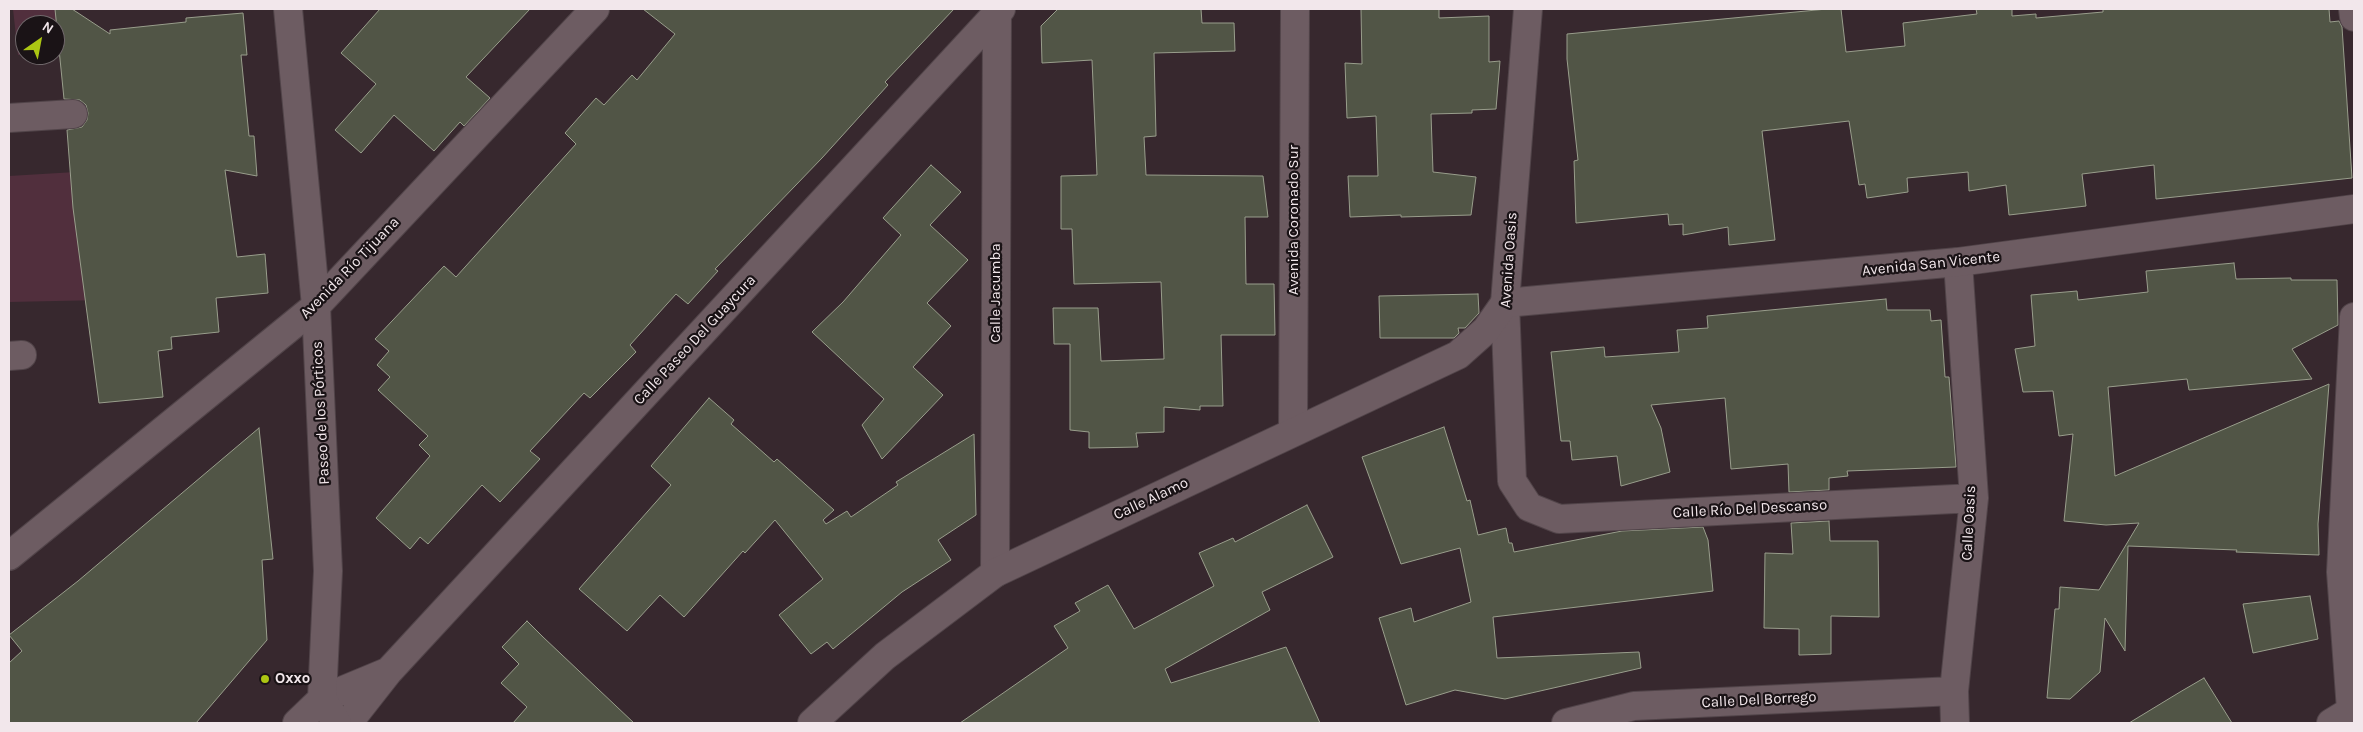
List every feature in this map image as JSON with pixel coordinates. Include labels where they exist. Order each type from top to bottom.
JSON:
[{"type":"street","name":"Paseo de los Pórticos","points":[[288,9],[316,306],[328,570],[322,699]]},
{"type":"street","name":"Avenida Río Tijuana","points":[[9,556],[316,306],[595,9]]},
{"type":"street","name":"Avenida Coronado Sur","points":[[1293,432],[1295,9]]},
{"type":"street","name":"Avenida Oasis","points":[[1528,9],[1505,304],[1512,481],[1529,507]]},
{"type":"street","points":[[2353,9],[2354,17]]},
{"type":"street","name":"Calle Jacumba","points":[[994,573],[999,11]]},
{"type":"street","name":"Calle Paseo Del Guaycura","points":[[348,723],[388,672],[999,11]]},
{"type":"street","points":[[9,118],[73,114]]},
{"type":"street","name":"Avenida San Vicente","points":[[1505,304],[1958,262],[2354,209]]},
{"type":"street","name":"Calle Oasis","points":[[1956,723],[1954,692],[1974,498],[1958,262]]},
{"type":"street","name":"Calle Alamo","points":[[812,723],[885,656],[994,573],[1458,355],[1486,330],[1505,304]]},
{"type":"street","points":[[2346,714],[2341,572],[2354,317]]},
{"type":"street","name":"Calle Río Del Descanso","points":[[1529,507],[1559,519],[1974,498]]},
{"type":"street","name":"Calle Paseo Del Guaycura","points":[[322,699],[388,672]]},
{"type":"street","name":"Calle Del Borrego","points":[[1566,723],[1634,706],[1954,692]]},
{"type":"street","points":[[297,723],[322,699],[337,723]]},
{"type":"shaded area","points":[[13,9],[61,9],[62,15],[15,15],[15,27]]},
{"type":"shaded area","points":[[92,171],[104,300],[9,302],[9,176]]},
{"type":"building","points":[[55,9],[72,9],[110,34],[110,30],[186,22],[186,18],[243,13],[247,55],[241,55],[249,136],[254,136],[257,176],[225,170],[237,257],[265,254],[268,293],[216,298],[219,332],[171,337],[172,349],[158,351],[163,397],[99,403],[73,208],[67,130],[82,127],[87,120],[88,113],[86,105],[80,100],[64,99],[61,65],[65,65],[65,15],[56,15]]},
{"type":"building","points":[[380,9],[530,9],[466,77],[490,98],[464,126],[460,122],[434,151],[394,115],[361,153],[335,130],[376,84],[341,53]]},
{"type":"building","points":[[643,9],[954,9],[885,82],[888,85],[822,158],[715,269],[718,271],[688,304],[676,294],[630,345],[636,352],[590,398],[584,393],[530,451],[540,459],[500,502],[482,485],[428,544],[420,537],[410,549],[376,518],[430,456],[419,445],[428,436],[378,390],[390,377],[377,365],[389,351],[375,339],[444,266],[456,277],[576,144],[565,133],[596,98],[604,105],[632,75],[637,80],[675,34]]},
{"type":"building","points":[[1058,9],[1201,9],[1202,23],[1234,23],[1235,51],[1154,53],[1156,136],[1144,137],[1146,175],[1263,176],[1268,217],[1245,217],[1246,284],[1274,284],[1275,335],[1221,335],[1223,406],[1200,406],[1200,410],[1164,407],[1164,432],[1136,433],[1138,447],[1089,448],[1089,432],[1070,430],[1070,344],[1054,344],[1053,308],[1098,308],[1101,361],[1164,359],[1161,282],[1074,284],[1072,229],[1061,229],[1061,176],[1097,175],[1092,60],[1042,63],[1041,26]]},
{"type":"building","points":[[1361,9],[1439,9],[1439,18],[1489,16],[1489,62],[1500,61],[1496,109],[1472,110],[1472,113],[1431,114],[1433,172],[1476,177],[1471,215],[1350,217],[1348,176],[1378,176],[1376,116],[1347,118],[1345,63],[1362,64]]},
{"type":"building","points":[[1841,9],[1846,52],[1905,46],[1903,23],[1977,14],[1976,9],[2012,9],[2012,16],[2036,14],[2036,18],[2103,12],[2103,9],[2329,9],[2330,22],[2339,21],[2342,27],[2352,178],[2156,199],[2154,165],[2082,174],[2086,206],[2009,215],[2006,185],[1969,191],[1968,172],[1907,178],[1908,192],[1867,198],[1865,184],[1859,185],[1849,121],[1762,131],[1775,240],[1729,245],[1728,227],[1683,235],[1683,224],[1669,225],[1668,214],[1576,223],[1574,161],[1578,160],[1567,59],[1567,34]]},
{"type":"building","points":[[931,165],[961,192],[930,225],[968,260],[927,303],[951,326],[913,367],[943,395],[882,459],[862,425],[884,399],[812,332],[843,302],[901,235],[883,218]]},
{"type":"building","points":[[2234,263],[2236,279],[2291,278],[2291,280],[2337,280],[2338,325],[2292,349],[2312,379],[2189,390],[2187,379],[2108,387],[2115,476],[2329,384],[2318,524],[2319,555],[2128,546],[2125,651],[2105,618],[2100,672],[2070,699],[2047,698],[2055,609],[2059,609],[2060,587],[2099,590],[2139,523],[2106,525],[2064,521],[2073,434],[2059,436],[2053,391],[2023,392],[2015,349],[2035,346],[2031,295],[2077,291],[2078,300],[2148,292],[2146,271]]},
{"type":"building","points":[[1478,294],[1479,313],[1465,328],[1458,328],[1459,333],[1454,338],[1380,338],[1379,296]]},
{"type":"building","points":[[1886,299],[1887,310],[1930,310],[1931,321],[1941,320],[1945,377],[1949,377],[1956,467],[1847,471],[1848,476],[1829,478],[1829,490],[1789,492],[1788,464],[1731,469],[1725,398],[1651,405],[1661,428],[1670,472],[1621,486],[1617,456],[1572,460],[1570,441],[1561,441],[1551,352],[1604,347],[1605,357],[1679,352],[1677,330],[1708,328],[1707,316]]},
{"type":"building","points":[[709,398],[734,420],[731,424],[774,462],[777,459],[834,510],[823,520],[826,524],[847,511],[851,517],[898,485],[896,482],[974,434],[976,515],[938,540],[951,560],[902,592],[833,649],[827,642],[811,654],[779,615],[823,579],[775,520],[745,553],[743,551],[684,617],[660,595],[627,631],[579,589],[671,485],[651,466]]},
{"type":"building","points":[[1444,427],[1467,501],[1470,500],[1478,535],[1506,528],[1509,543],[1512,543],[1514,552],[1622,531],[1703,527],[1708,540],[1713,591],[1493,617],[1497,658],[1639,652],[1641,668],[1505,699],[1455,690],[1406,705],[1379,618],[1411,608],[1414,622],[1471,602],[1460,548],[1401,564],[1362,457]]},
{"type":"building","points":[[259,428],[273,559],[262,560],[267,640],[196,723],[9,723],[9,663],[22,651],[9,635],[78,581]]},
{"type":"building","points":[[1307,505],[1333,557],[1262,592],[1270,610],[1165,669],[1171,683],[1286,647],[1320,723],[960,723],[1068,648],[1054,626],[1080,611],[1075,603],[1108,585],[1134,629],[1214,586],[1199,553],[1233,538],[1235,542]]},
{"type":"building","points":[[1829,521],[1830,541],[1878,541],[1879,617],[1831,616],[1831,654],[1799,655],[1799,629],[1764,628],[1765,553],[1793,554],[1791,523]]},
{"type":"building","points":[[2310,596],[2318,639],[2253,653],[2243,604]]},
{"type":"building","points":[[527,621],[634,723],[513,723],[527,707],[501,683],[519,664],[502,647]]},
{"type":"building","points":[[2204,678],[2232,723],[2129,723],[2180,692]]},
{"type":"place","name":"Oxxo","points":[[265,679]]}]
